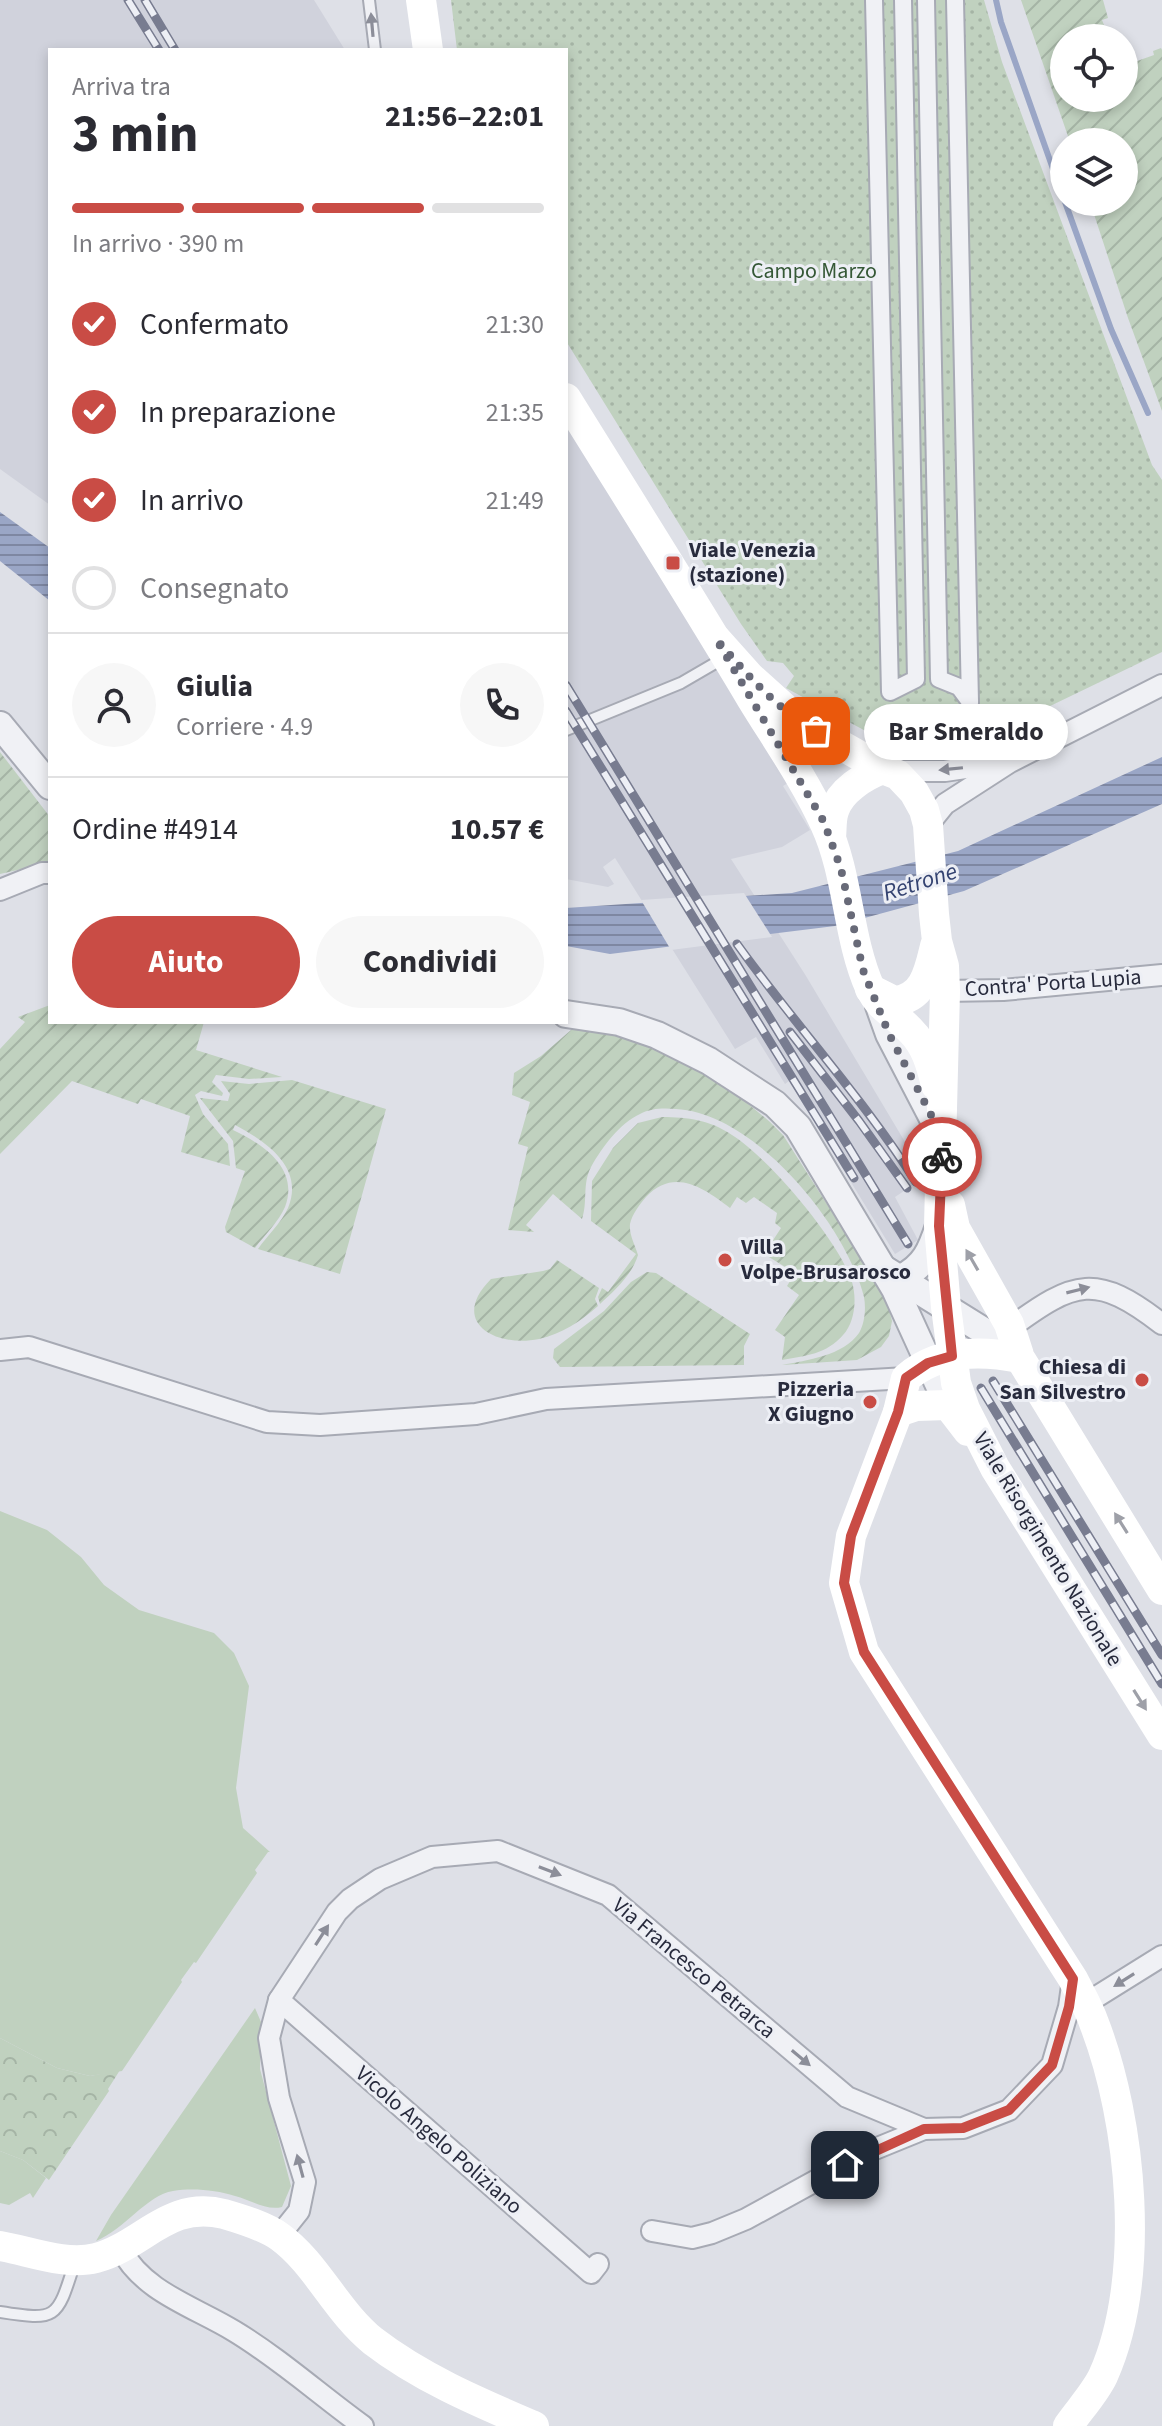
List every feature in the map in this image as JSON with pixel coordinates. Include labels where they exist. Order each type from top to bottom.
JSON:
[{"type":"main road","points":[[421,0],[428,48]]},
{"type":"main road","points":[[568,401],[817,808],[831,837],[841,869],[858,951],[875,997],[912,1031],[926,1052],[940,1102]]},
{"type":"main road","points":[[721,648],[800,722],[888,770],[914,792],[924,810],[929,834],[935,928],[944,966],[945,1079],[940,1102],[941,1143],[955,1228],[1010,1328],[1020,1358],[1162,1590]]},
{"type":"main road","points":[[831,837],[834,810],[842,796],[865,777],[888,770]]},
{"type":"main road","points":[[875,997],[894,1001],[912,996],[921,987],[935,928]]},
{"type":"main road","name":"Viale Risorgimento Nazionale","points":[[941,1143],[939,1226],[946,1307],[929,1366],[960,1398],[995,1468],[1162,1735]]},
{"type":"main road","points":[[1020,1358],[982,1353],[929,1366],[898,1412],[851,1536],[844,1583],[864,1652],[1079,1991],[1094,2021],[1111,2075],[1122,2126],[1129,2190],[1127,2299],[1103,2377],[1068,2426]]},
{"type":"main road","points":[[898,1412],[916,1406],[948,1405],[995,1468]]},
{"type":"main road","points":[[0,2246],[76,2260],[93,2259],[121,2249],[177,2214],[198,2211],[240,2219],[279,2236],[311,2269],[338,2307],[371,2339],[408,2366],[534,2426]]},
{"type":"street","points":[[874,0],[890,692],[916,679],[903,0]]},
{"type":"street","points":[[926,0],[939,679],[959,687],[970,702],[955,0]]},
{"type":"street","points":[[929,834],[945,804],[1010,762],[1162,685]]},
{"type":"street","points":[[0,725],[48,784]]},
{"type":"street","points":[[888,770],[945,771],[1010,762]]},
{"type":"street","points":[[0,890],[48,873]]},
{"type":"street","name":"Contra' Porta Lupia","points":[[945,991],[1003,990],[1162,975]]},
{"type":"street","points":[[875,997],[889,1034],[941,1143]]},
{"type":"street","points":[[568,1014],[619,1022],[657,1035],[709,1061],[775,1104],[798,1127],[892,1273],[895,1289],[948,1405]]},
{"type":"street","points":[[892,1273],[922,1265],[939,1226]]},
{"type":"street","points":[[892,1273],[995,1338],[1020,1358]]},
{"type":"street","points":[[1010,1328],[1052,1299],[1078,1288],[1091,1287],[1135,1303],[1162,1324]]},
{"type":"street","points":[[0,1350],[29,1347],[267,1422],[320,1425],[476,1414],[546,1399],[632,1395],[929,1366]]},
{"type":"street","name":"Via Francesco Petrarca","points":[[279,2236],[299,2211],[305,2182],[279,2098],[269,2038],[279,2000],[337,1912],[350,1899],[380,1879],[432,1857],[498,1851],[608,1895],[847,2097],[924,2129],[963,2128],[1009,2110],[1052,2065],[1069,2007],[1079,1991]]},
{"type":"street","points":[[1079,1991],[1162,1956]]},
{"type":"street","name":"Vicolo Angelo Poliziano","points":[[279,2000],[591,2273],[598,2264]]},
{"type":"street","points":[[652,2231],[692,2238],[712,2233],[746,2219],[870,2151],[924,2129]]},
{"type":"street","points":[[121,2249],[138,2273],[161,2291],[236,2332],[363,2426]]},
{"type":"lane","points":[[369,0],[375,48]]},
{"type":"lane","points":[[568,729],[681,683],[721,648]]},
{"type":"lane","points":[[0,2312],[35,2317],[48,2315],[63,2302],[76,2260]]},
{"type":"shaded area","points":[[0,0],[314,0],[344,48],[48,48],[48,504],[0,469]]},
{"type":"shaded area","points":[[568,428],[788,783],[783,786],[810,830],[782,847],[731,859],[806,976],[917,1162],[919,1181],[895,1197],[918,1240],[895,1254],[789,1081],[785,1084],[756,1037],[735,1049],[615,858],[603,867],[614,884],[608,887],[568,879]]},
{"type":"green space","name":"Campo Marzo","points":[[451,0],[984,0],[1002,62],[1050,191],[1050,216],[1059,216],[1152,465],[1162,480],[1162,652],[988,736],[946,748],[901,745],[873,735],[786,688],[794,676],[783,663],[767,661],[741,624],[568,344],[568,48],[457,48]]},
{"type":"green space","points":[[1021,0],[1103,0],[1108,18],[1102,20],[1104,24],[1050,24],[1050,84]]},
{"type":"green space","points":[[1161,48],[1162,411],[1095,216],[1138,216],[1138,128],[1065,128],[1060,112],[1138,112],[1138,61],[1154,55],[1153,51]]},
{"type":"green space","points":[[0,752],[48,814],[48,861],[0,874]]},
{"type":"green space","points":[[48,1006],[48,1024],[203,1024],[196,1050],[282,1077],[249,1079],[216,1075],[212,1082],[223,1093],[222,1096],[201,1091],[195,1095],[203,1114],[228,1144],[230,1166],[181,1152],[190,1116],[141,1099],[138,1104],[72,1081],[0,1154],[0,1049],[25,1022],[18,1017]]},
{"type":"green space","points":[[578,1024],[619,1029],[729,1088],[783,1135],[888,1305],[892,1321],[889,1336],[881,1347],[857,1360],[782,1365],[824,1356],[852,1341],[863,1325],[864,1297],[854,1268],[838,1238],[793,1178],[765,1151],[736,1130],[706,1115],[662,1109],[632,1118],[612,1136],[591,1167],[582,1219],[553,1194],[526,1225],[534,1232],[508,1230],[528,1147],[518,1144],[530,1102],[512,1095],[514,1073],[541,1056]]},
{"type":"green space","points":[[292,1080],[386,1109],[340,1274],[258,1249],[288,1208],[291,1180],[287,1168],[269,1147],[235,1125],[233,1130],[266,1150],[283,1169],[288,1193],[282,1212],[255,1248],[226,1232],[225,1227],[245,1171],[236,1168],[233,1141],[200,1098],[228,1101],[230,1094],[221,1081],[249,1084]]},
{"type":"green space","points":[[662,1117],[698,1120],[732,1135],[764,1162],[801,1202],[833,1245],[854,1289],[852,1317],[847,1330],[837,1341],[815,1353],[782,1360],[785,1337],[775,1330],[799,1295],[787,1286],[795,1273],[764,1254],[781,1228],[775,1223],[777,1213],[754,1197],[746,1203],[737,1197],[730,1208],[699,1188],[678,1182],[657,1188],[636,1209],[630,1224],[638,1255],[622,1282],[600,1304],[598,1297],[602,1288],[608,1292],[636,1254],[591,1221],[592,1181],[613,1148],[638,1123]]},
{"type":"green space","points":[[557,1260],[599,1288],[595,1299],[598,1306],[571,1326],[539,1339],[507,1339],[483,1328],[476,1319],[474,1308],[479,1294],[491,1279],[550,1269]]},
{"type":"green space","points":[[647,1272],[656,1273],[750,1334],[744,1346],[744,1365],[560,1367],[553,1358],[554,1349],[604,1311],[631,1282]]},
{"type":"green space","points":[[0,1511],[47,1530],[81,1557],[104,1585],[139,1610],[214,1633],[234,1653],[249,1686],[236,1788],[243,1828],[270,1852],[122,2071],[90,2076],[57,2068],[0,2038]]},
{"type":"green space","points":[[255,2008],[261,2022],[260,2069],[291,2186],[282,2207],[264,2206],[212,2191],[173,2191],[154,2199],[117,2229],[96,2241],[111,2215]]},
{"type":"green space","points":[[0,2038],[57,2068],[90,2076],[120,2070],[49,2180],[23,2160],[0,2151]]},
{"type":"green space","points":[[0,2151],[23,2160],[46,2178],[33,2198],[30,2193],[9,2205],[0,2203]]},
{"type":"water","points":[[0,512],[48,547],[48,599],[0,561]]},
{"type":"water","name":"Retrone","points":[[1162,757],[1162,804],[964,891],[835,926],[610,954],[568,946],[568,908],[792,893],[958,851]]},
{"type":"pier","points":[[744,893],[772,937],[671,950],[641,900]]},
{"type":"waterway","points":[[996,0],[1050,160]]},
{"type":"waterway","points":[[1070,216],[1111,329],[1148,413]]},
{"type":"railway","points":[[128,0],[158,48]]},
{"type":"railway","points":[[145,0],[174,48]]},
{"type":"railway","points":[[568,688],[908,1244]]},
{"type":"railway","points":[[568,714],[854,1178]]},
{"type":"railway","points":[[737,944],[874,1121],[916,1182]]},
{"type":"railway","points":[[790,1032],[907,1188]]},
{"type":"railway","points":[[993,1381],[1162,1655]]},
{"type":"railway","points":[[981,1388],[1162,1684]]},
{"type":"way so far","points":[[816,731],[775,701],[716,639],[817,808],[831,837],[863,970],[889,1034],[941,1134],[942,1157]]},
{"type":"place","name":"Viale Venezia (stazione)","points":[[673,563]]},
{"type":"place","name":"Bar Smeraldo","points":[[816,731]]},
{"type":"place","name":"Villa Volpe-Brusarosco","points":[[725,1260]]},
{"type":"place","name":"Chiesa di San Silvestro","points":[[1142,1380]]},
{"type":"place","name":"Pizzeria X Giugno","points":[[870,1402]]},
{"type":"route","points":[[845,2165],[924,2129],[963,2128],[1009,2110],[1052,2065],[1069,2007],[1073,1979],[864,1652],[844,1583],[851,1536],[898,1412],[906,1378],[916,1368],[952,1356],[939,1226],[942,1157]]}]
